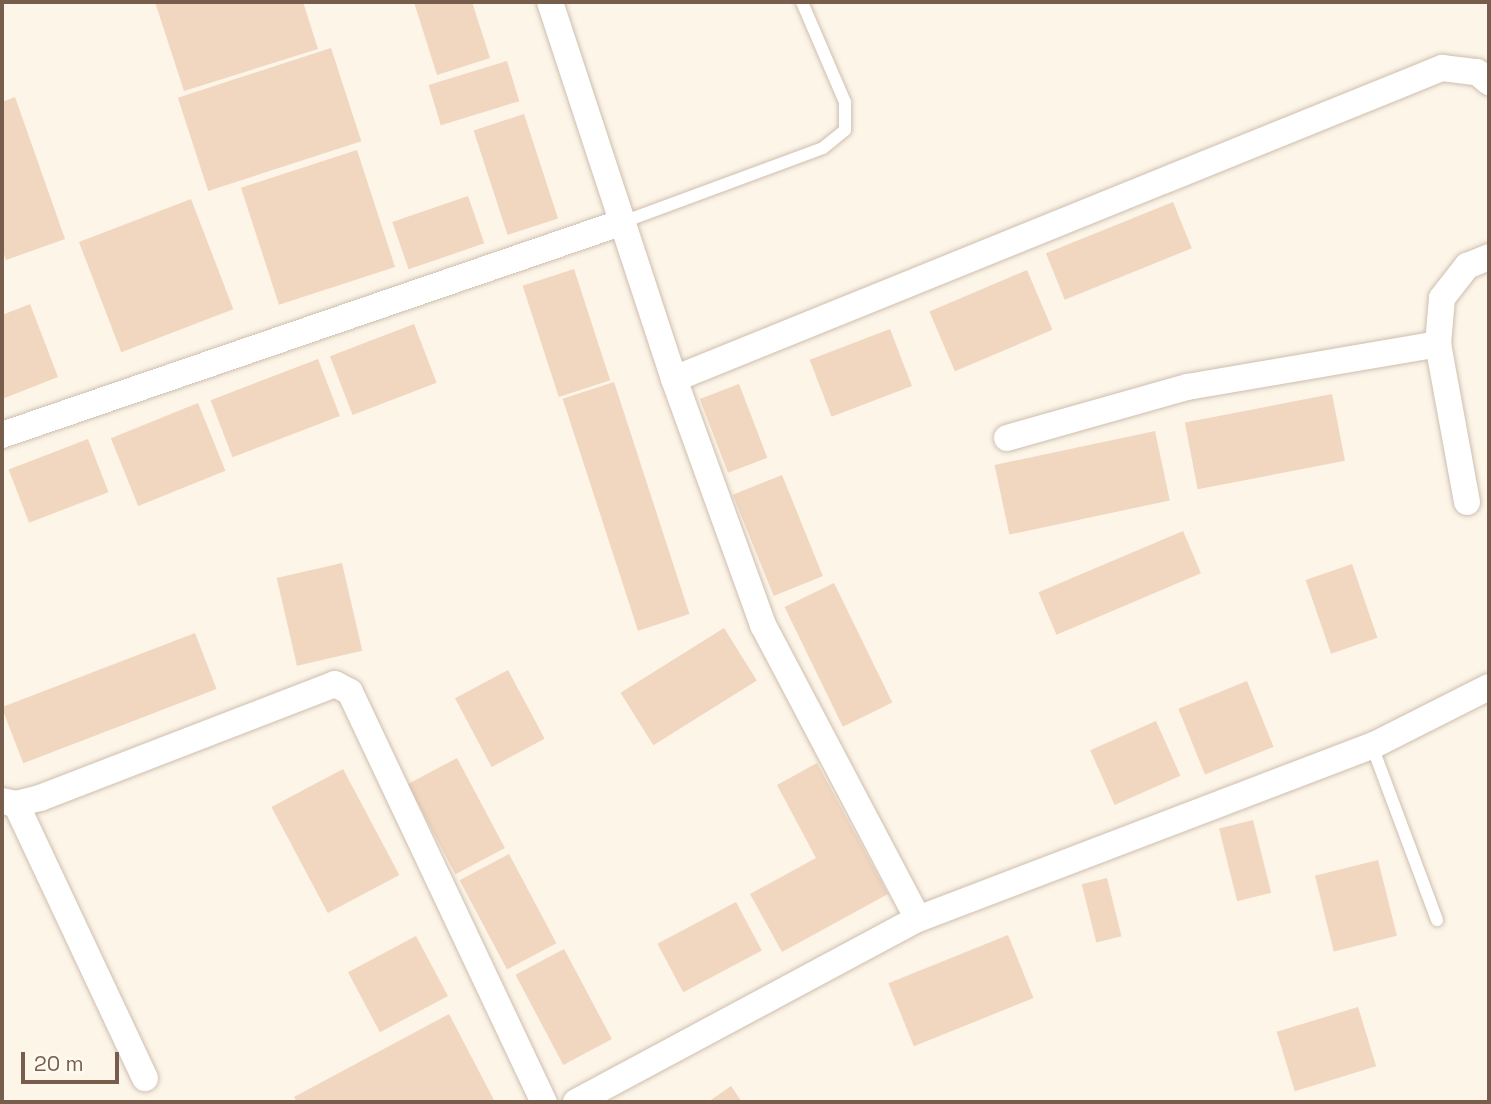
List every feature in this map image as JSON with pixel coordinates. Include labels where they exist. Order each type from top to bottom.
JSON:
[{"type":"street","points":[[550,2],[674,379],[763,625],[918,919]]},
{"type":"street","points":[[674,379],[1442,68],[1477,72],[1489,82]]},
{"type":"street","points":[[2,435],[622,222]]},
{"type":"street","points":[[1466,502],[1438,344],[1442,298],[1467,266],[1489,257]]},
{"type":"street","points":[[1007,438],[1187,387],[1438,344]]},
{"type":"street","points":[[145,1078],[9,803],[335,684],[350,692],[544,1102]]},
{"type":"street","points":[[576,1102],[918,919],[1372,746],[1489,687]]},
{"type":"lane","points":[[622,222],[823,148],[845,130],[845,102],[802,2]]},
{"type":"lane","points":[[1372,746],[1437,920]]},
{"type":"building","points":[[155,2],[303,2],[318,49],[184,91]]},
{"type":"building","points":[[414,2],[472,2],[490,58],[437,75]]},
{"type":"building","points":[[331,48],[361,141],[208,191],[178,98]]},
{"type":"building","points":[[507,61],[519,101],[441,125],[429,85]]},
{"type":"building","points":[[15,97],[65,239],[6,260],[2,248],[2,102]]},
{"type":"building","points":[[524,114],[558,219],[508,235],[474,130]]},
{"type":"building","points":[[357,150],[395,267],[279,305],[241,188]]},
{"type":"building","points":[[468,196],[484,243],[409,269],[392,222]]},
{"type":"building","points":[[191,199],[233,309],[121,352],[79,242]]},
{"type":"building","points":[[1173,202],[1192,248],[1065,300],[1046,253]]},
{"type":"building","points":[[574,269],[610,380],[559,397],[523,286]]},
{"type":"building","points":[[1027,270],[1052,330],[955,371],[929,311]]},
{"type":"building","points":[[30,304],[58,377],[2,399],[2,315]]},
{"type":"building","points":[[414,324],[437,383],[353,415],[330,356]]},
{"type":"building","points":[[890,329],[912,386],[832,417],[810,360]]},
{"type":"building","points":[[318,359],[340,416],[232,457],[211,400]]},
{"type":"building","points":[[614,382],[689,614],[638,631],[563,399]]},
{"type":"building","points":[[739,384],[767,458],[728,473],[700,399]]},
{"type":"building","points":[[1332,394],[1345,461],[1198,489],[1185,423]]},
{"type":"building","points":[[198,403],[225,471],[138,506],[111,438]]},
{"type":"building","points":[[1155,431],[1170,500],[1009,535],[995,465]]},
{"type":"building","points":[[88,439],[108,492],[29,523],[9,469]]},
{"type":"building","points":[[782,475],[823,576],[774,596],[733,495]]},
{"type":"building","points":[[1183,531],[1201,573],[1056,635],[1038,592]]},
{"type":"building","points":[[342,563],[362,651],[297,666],[277,578]]},
{"type":"building","points":[[1352,564],[1377,638],[1331,654],[1306,580]]},
{"type":"building","points":[[834,583],[892,703],[843,727],[785,607]]},
{"type":"building","points":[[724,628],[757,681],[653,745],[621,693]]},
{"type":"building","points":[[195,633],[217,689],[23,763],[2,707]]},
{"type":"building","points":[[508,670],[545,739],[492,767],[455,698]]},
{"type":"building","points":[[1247,681],[1274,747],[1205,775],[1178,709]]},
{"type":"building","points":[[1156,721],[1180,776],[1115,805],[1090,750]]},
{"type":"building","points":[[457,758],[505,848],[455,874],[408,784]]},
{"type":"building","points":[[817,763],[888,894],[782,952],[750,894],[816,858],[777,785]]},
{"type":"building","points":[[343,769],[399,875],[328,913],[271,807]]},
{"type":"building","points":[[1253,820],[1271,893],[1237,901],[1219,828]]},
{"type":"building","points":[[509,854],[556,943],[507,969],[460,880]]},
{"type":"building","points":[[1378,860],[1397,936],[1334,951],[1315,876]]},
{"type":"building","points":[[1107,878],[1122,936],[1096,943],[1082,884]]},
{"type":"building","points":[[736,902],[762,951],[683,992],[657,944]]},
{"type":"building","points":[[1008,935],[1033,998],[914,1046],[888,983]]},
{"type":"building","points":[[416,936],[448,996],[380,1032],[348,972]]},
{"type":"building","points":[[564,949],[612,1039],[563,1065],[515,975]]},
{"type":"building","points":[[1358,1007],[1376,1066],[1295,1091],[1277,1032]]},
{"type":"building","points":[[449,1014],[495,1102],[297,1102],[294,1097]]},
{"type":"building","points":[[731,1086],[742,1102],[708,1102]]}]
